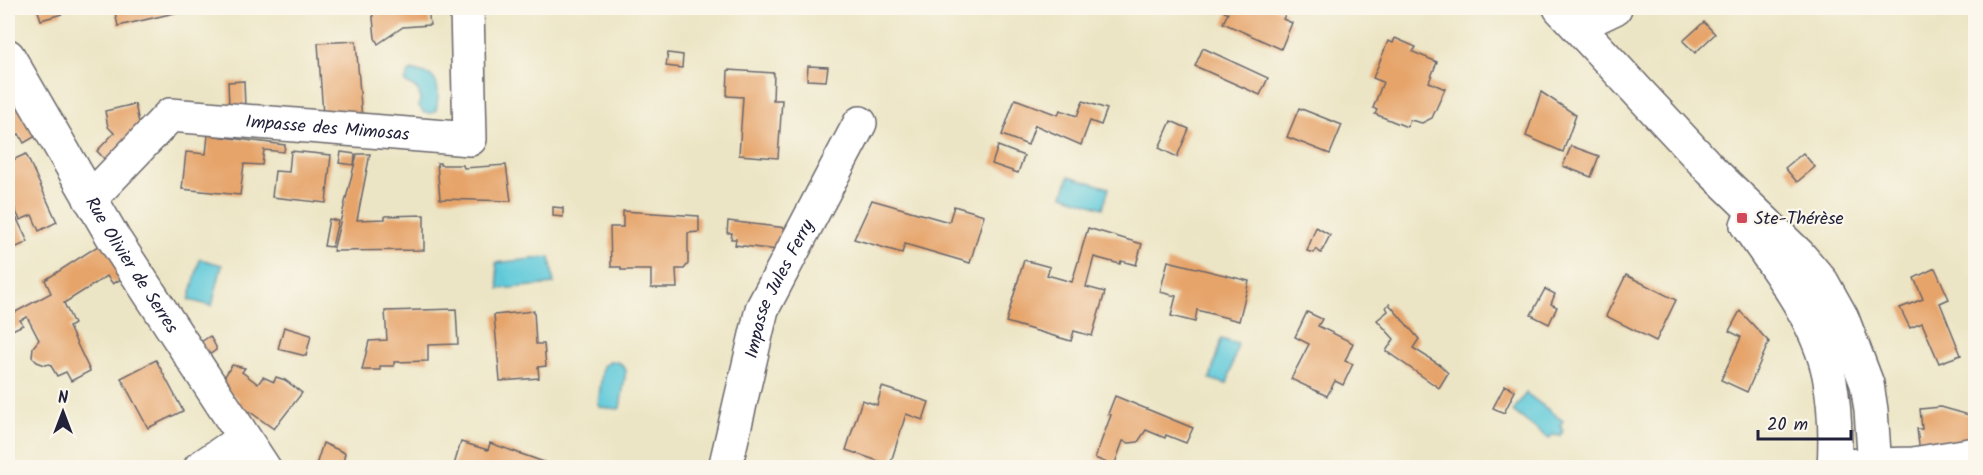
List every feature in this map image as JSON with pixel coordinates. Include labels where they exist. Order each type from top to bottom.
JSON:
[{"type":"street","name":"Impasse des Mimosas","points":[[90,199],[170,115],[470,140],[467,8]]},
{"type":"street","points":[[1569,16],[1614,8]]},
{"type":"street","points":[[1569,16],[1712,171],[1798,254],[1822,282],[1842,318],[1867,384],[1875,466]]},
{"type":"street","name":"Rue Olivier de Serres","points":[[11,72],[119,249],[264,468]]},
{"type":"street","name":"Impasse Jules Ferry","points":[[725,468],[762,309],[860,123]]},
{"type":"street","points":[[1712,171],[1789,285],[1814,333],[1829,373],[1835,416],[1834,467],[1913,464],[1976,454]]},
{"type":"street","points":[[200,468],[244,438]]},
{"type":"water","points":[[412,70],[431,76],[436,83],[437,102],[433,113],[424,113],[419,106],[418,90],[405,82]]},
{"type":"water","points":[[1069,176],[1109,188],[1103,208],[1063,195]]},
{"type":"water","points":[[550,257],[554,284],[499,289],[496,263]]},
{"type":"water","points":[[200,259],[222,265],[212,306],[189,300]]},
{"type":"water","points":[[1221,339],[1238,344],[1227,384],[1210,379]]},
{"type":"water","points":[[611,361],[620,363],[626,370],[618,409],[600,407],[598,404],[603,366]]},
{"type":"water","points":[[1526,393],[1563,421],[1560,425],[1563,431],[1560,436],[1552,435],[1549,439],[1513,411]]},
{"type":"building","points":[[37,8],[60,8],[62,14],[41,20]]},
{"type":"building","points":[[114,8],[196,8],[118,26]]},
{"type":"building","points":[[372,8],[428,8],[430,25],[403,27],[378,44],[375,38]]},
{"type":"building","points":[[1217,8],[1277,8],[1286,12],[1283,19],[1292,23],[1281,49],[1223,23],[1228,13]]},
{"type":"building","points":[[1704,22],[1715,34],[1695,53],[1683,41]]},
{"type":"building","points":[[1395,38],[1416,47],[1413,52],[1437,62],[1429,82],[1445,89],[1432,118],[1422,123],[1410,120],[1407,127],[1375,114],[1377,110],[1373,108],[1383,82],[1373,78],[1388,41],[1393,43]]},
{"type":"building","points":[[356,41],[362,119],[323,115],[318,43]]},
{"type":"building","points":[[1203,48],[1268,78],[1260,95],[1195,66]]},
{"type":"building","points":[[668,53],[683,55],[682,68],[666,66]]},
{"type":"building","points":[[808,66],[828,67],[826,81],[807,80]]},
{"type":"building","points":[[728,70],[774,73],[773,100],[782,100],[778,158],[739,155],[743,97],[727,96]]},
{"type":"building","points":[[244,81],[245,107],[229,106],[228,82]]},
{"type":"building","points":[[1541,92],[1576,115],[1563,152],[1526,136]]},
{"type":"building","points":[[1015,99],[1058,115],[1060,110],[1077,116],[1083,101],[1107,109],[1101,125],[1090,121],[1081,145],[1035,125],[1028,145],[1002,135]]},
{"type":"building","points":[[23,102],[41,133],[24,143],[19,134],[9,139],[8,136],[8,112]]},
{"type":"building","points":[[135,104],[141,132],[109,164],[97,151],[114,133],[108,127],[105,111]]},
{"type":"building","points":[[1299,108],[1342,125],[1330,154],[1287,137]]},
{"type":"building","points":[[1171,121],[1189,129],[1177,157],[1159,148]]},
{"type":"building","points":[[208,135],[285,145],[284,152],[264,150],[262,165],[244,164],[240,195],[182,189],[186,152],[206,154]]},
{"type":"building","points":[[998,146],[1024,156],[1018,173],[992,164]]},
{"type":"building","points":[[1571,146],[1599,156],[1591,177],[1563,166]]},
{"type":"building","points":[[291,151],[331,155],[326,203],[272,197],[275,171],[289,172]]},
{"type":"building","points":[[341,152],[355,154],[354,165],[339,163]]},
{"type":"building","points":[[1803,153],[1815,167],[1797,182],[1785,168]]},
{"type":"building","points":[[26,154],[57,222],[39,231],[32,215],[20,220],[8,195],[8,162]]},
{"type":"building","points":[[357,154],[370,154],[357,220],[385,219],[385,216],[424,215],[424,250],[333,251]]},
{"type":"building","points":[[437,163],[463,165],[464,168],[506,165],[511,201],[440,199]]},
{"type":"building","points":[[872,200],[949,222],[954,206],[984,215],[970,263],[905,244],[902,253],[854,239]]},
{"type":"building","points":[[553,207],[563,208],[563,217],[553,216]]},
{"type":"building","points":[[623,211],[699,216],[699,232],[688,233],[688,264],[684,269],[676,269],[677,288],[651,288],[651,270],[621,270],[621,267],[611,267],[610,227],[623,227]]},
{"type":"building","points":[[17,219],[28,242],[10,250],[8,224]]},
{"type":"building","points":[[329,219],[338,221],[332,247],[324,246]]},
{"type":"building","points":[[728,221],[786,228],[778,250],[735,245],[736,239],[731,239],[732,233],[727,233]]},
{"type":"building","points":[[1316,227],[1330,235],[1321,253],[1316,249],[1314,253],[1307,251]]},
{"type":"building","points":[[1088,228],[1142,244],[1136,265],[1121,261],[1120,264],[1094,257],[1086,287],[1105,292],[1092,336],[1074,331],[1071,341],[1006,322],[1024,260],[1050,267],[1047,275],[1072,282]]},
{"type":"building","points":[[104,242],[126,276],[113,284],[107,276],[64,303],[74,324],[69,327],[90,371],[71,381],[66,372],[57,376],[50,364],[37,362],[32,357],[33,347],[39,340],[27,317],[20,320],[23,325],[8,332],[8,316],[51,293],[45,280]]},
{"type":"building","points":[[1168,261],[1249,281],[1239,321],[1197,310],[1195,322],[1171,316],[1176,296],[1160,292]]},
{"type":"building","points":[[1935,268],[1949,299],[1940,303],[1961,355],[1939,363],[1922,323],[1910,328],[1900,308],[1923,299],[1914,278]]},
{"type":"building","points":[[1626,275],[1676,300],[1656,341],[1606,316]]},
{"type":"building","points":[[1545,289],[1555,294],[1551,304],[1557,307],[1549,324],[1531,315]]},
{"type":"building","points":[[1389,304],[1419,339],[1413,348],[1440,365],[1448,373],[1439,388],[1386,351],[1394,339],[1377,320],[1388,311],[1386,307]]},
{"type":"building","points":[[456,309],[458,344],[428,345],[428,361],[394,362],[394,366],[380,366],[380,370],[362,370],[369,341],[387,340],[385,311]]},
{"type":"building","points":[[534,311],[536,344],[544,344],[546,366],[538,367],[539,378],[500,381],[494,315]]},
{"type":"building","points":[[1740,311],[1769,342],[1747,392],[1721,380],[1741,337],[1729,331]]},
{"type":"building","points":[[1307,312],[1322,319],[1318,326],[1353,343],[1345,361],[1353,364],[1343,385],[1335,381],[1327,396],[1291,379],[1309,344],[1295,337]]},
{"type":"building","points":[[284,327],[311,335],[306,356],[278,349]]},
{"type":"building","points":[[210,336],[216,350],[209,355],[201,342]]},
{"type":"building","points":[[156,360],[183,411],[148,428],[121,378]]},
{"type":"building","points":[[232,365],[245,368],[242,372],[258,384],[263,377],[274,382],[276,377],[285,380],[302,393],[274,429],[236,402],[239,399],[225,389],[221,382]]},
{"type":"building","points":[[1505,385],[1515,391],[1504,413],[1493,408]]},
{"type":"building","points":[[882,387],[929,402],[923,420],[906,414],[890,465],[846,450],[862,400],[877,405]]},
{"type":"building","points":[[1115,396],[1193,428],[1186,443],[1146,430],[1138,442],[1123,441],[1114,466],[1095,458],[1111,415],[1108,414]]},
{"type":"building","points":[[1941,407],[1976,417],[1976,444],[1920,453],[1917,429],[1922,429],[1920,409]]},
{"type":"building","points":[[461,442],[488,450],[490,443],[561,468],[453,468]]},
{"type":"building","points":[[323,443],[345,453],[342,468],[315,468]]},
{"type":"place","name":"Ste-Thérèse","points":[[1742,218]]}]
